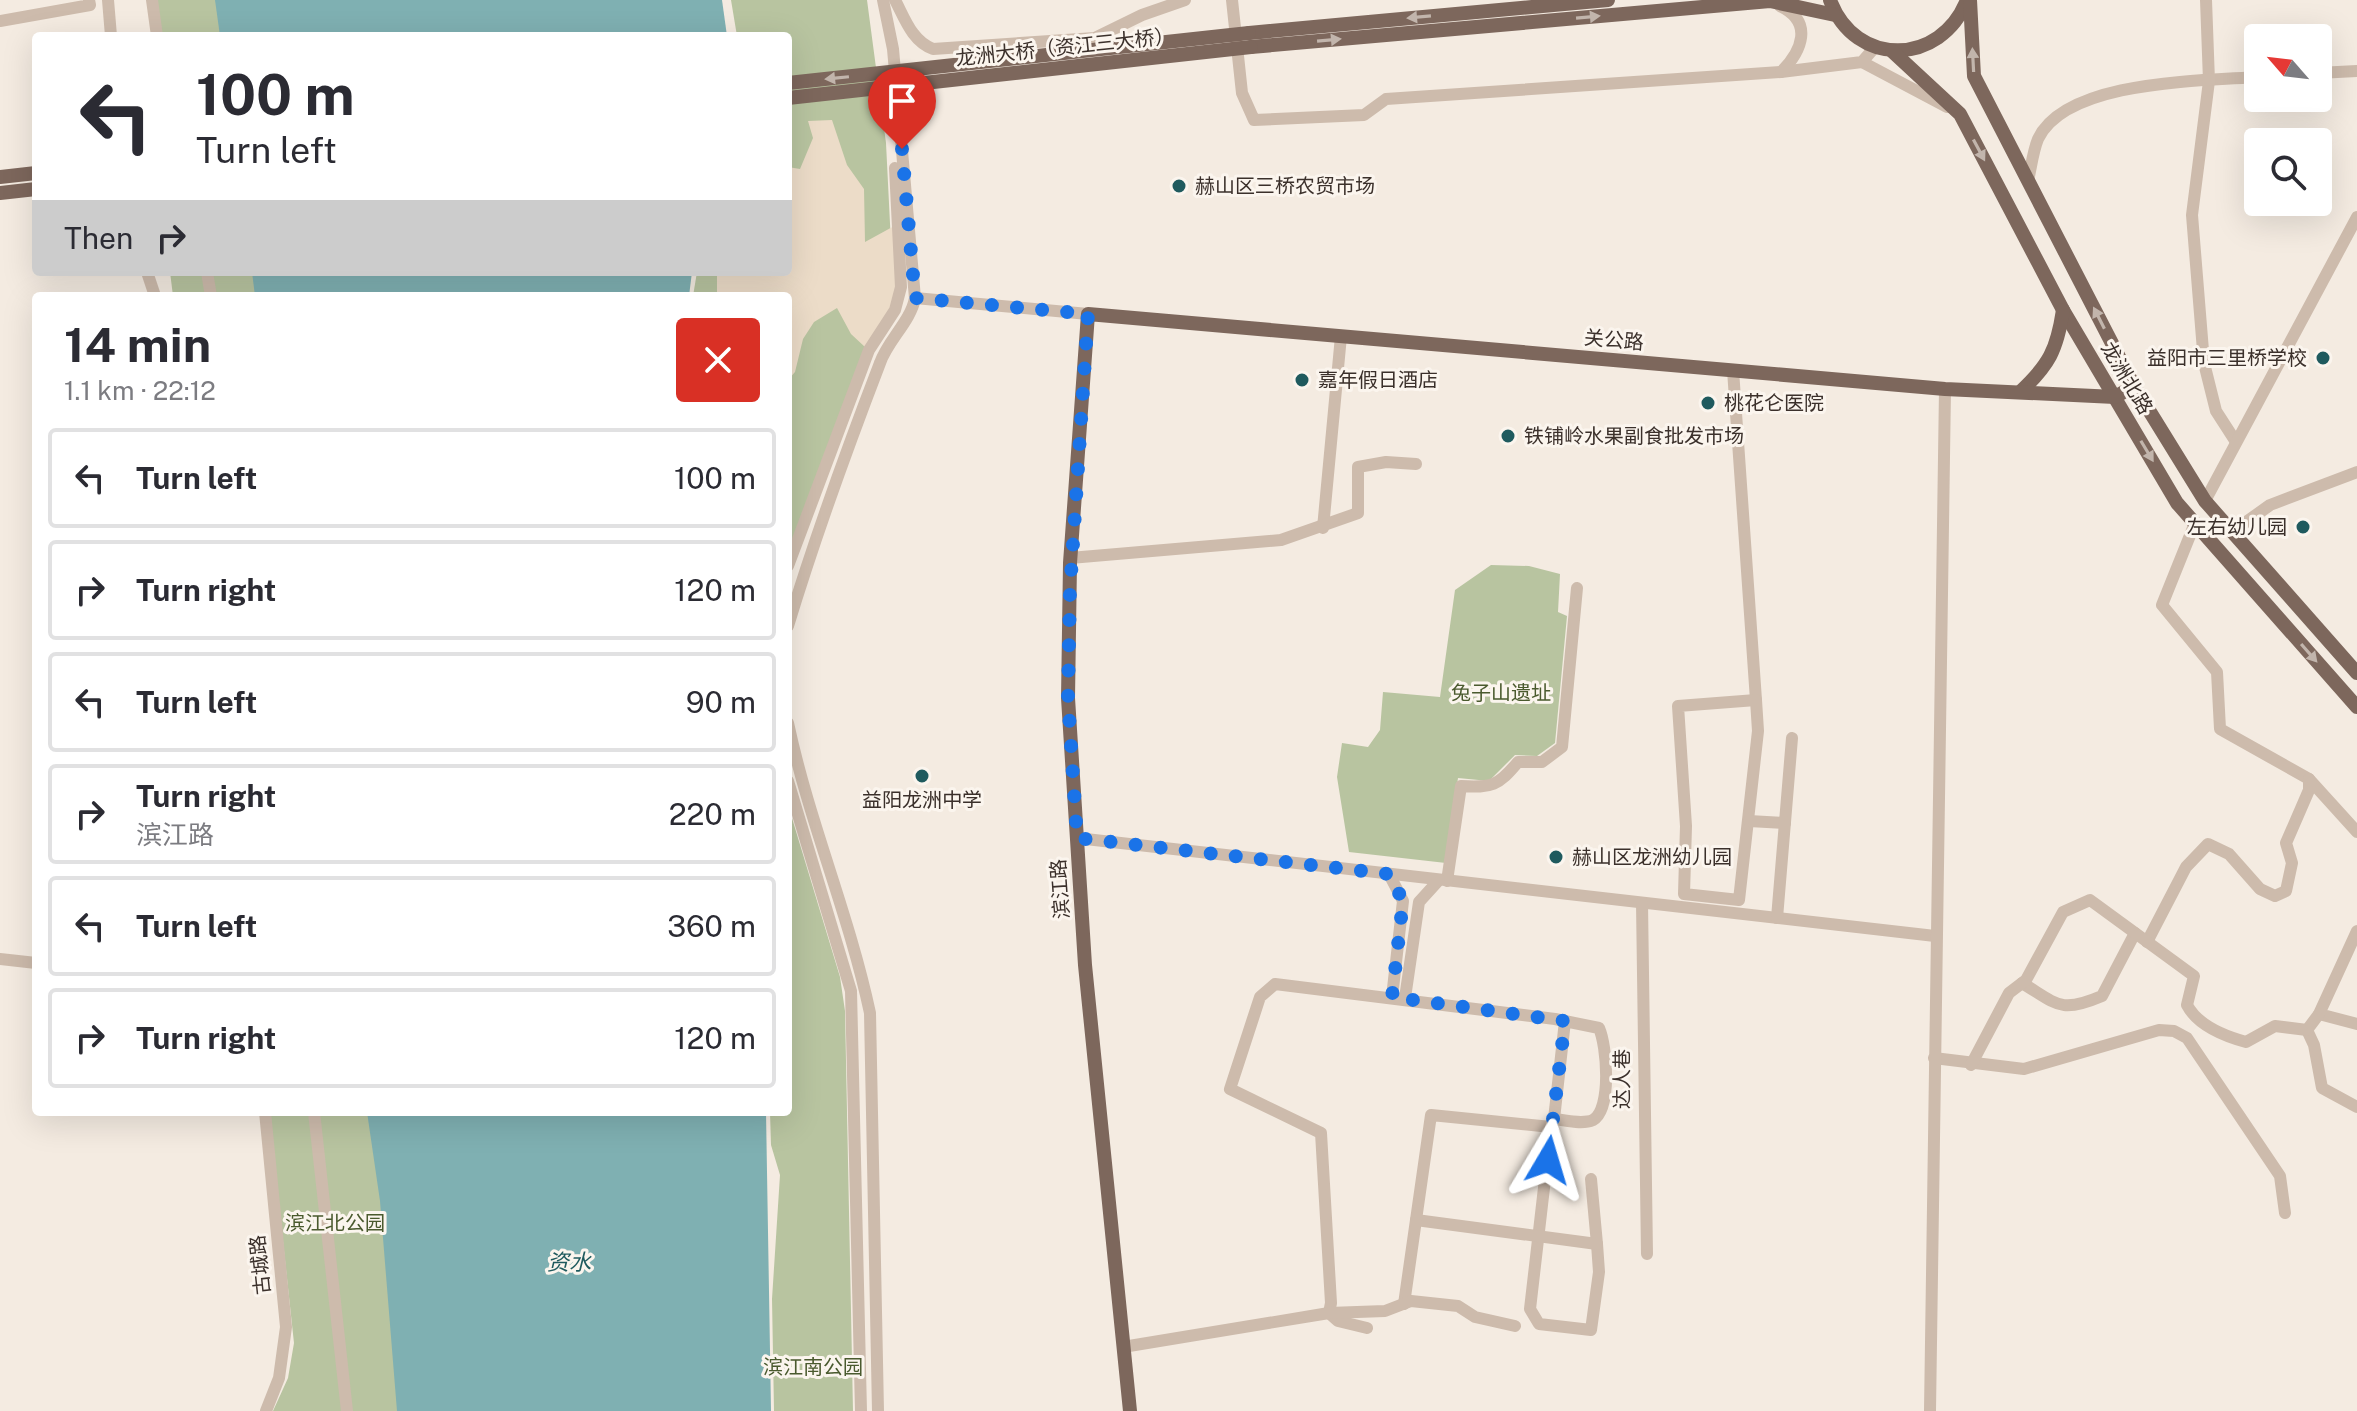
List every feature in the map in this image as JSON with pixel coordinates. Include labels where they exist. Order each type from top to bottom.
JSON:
[{"type":"main road","points":[[1250,40],[1608,0]]},
{"type":"main road","points":[[1250,40],[1770,1],[1833,7],[1859,40],[1892,51],[1913,50],[1932,43],[1949,30],[1968,0]]},
{"type":"main road","name":"龙洲北路","points":[[1968,0],[1974,76],[2134,386],[2205,501],[2357,673]]},
{"type":"main road","name":"龙洲大桥（资江三大桥）","points":[[792,83],[1250,40]]},
{"type":"main road","name":"龙洲大桥（资江三大桥）","points":[[792,97],[1250,40]]},
{"type":"main road","name":"龙洲北路","points":[[1892,51],[1960,114],[2063,310],[2177,503],[2357,707]]},
{"type":"main road","points":[[0,177],[32,173]]},
{"type":"main road","points":[[0,193],[32,189]]},
{"type":"main road","points":[[2020,392],[2044,370],[2059,342],[2063,310]]},
{"type":"main road","name":"关公路","points":[[1088,314],[1945,389],[2115,397]]},
{"type":"main road","name":"滨江路","points":[[1088,314],[1070,558],[1068,698],[1085,965],[1130,1411]]},
{"type":"main road","points":[[2115,397],[2134,386]]},
{"type":"street","points":[[0,21],[90,5],[89,0]]},
{"type":"street","points":[[108,0],[111,32]]},
{"type":"street","points":[[152,0],[156,32]]},
{"type":"street","points":[[792,613],[807,562],[886,346],[913,306],[915,298],[893,49],[883,0]]},
{"type":"street","points":[[895,0],[912,33],[921,44],[933,49],[1095,38],[1142,15],[1185,0]]},
{"type":"street","points":[[1232,0],[1242,93],[1254,120],[1364,115],[1386,99],[1781,72],[1862,62],[1960,114]]},
{"type":"street","points":[[2206,0],[2209,81],[2192,215],[2204,363],[2216,411],[2236,442]]},
{"type":"street","points":[[1770,1],[1792,12],[1801,30],[1799,53],[1781,72]]},
{"type":"street","points":[[1862,62],[1875,47]]},
{"type":"street","points":[[2332,72],[2357,71]]},
{"type":"street","points":[[2028,181],[2039,138],[2063,111],[2128,90],[2244,78]]},
{"type":"street","points":[[792,555],[869,350],[895,310],[901,287],[893,129]]},
{"type":"street","points":[[2205,501],[2357,217]]},
{"type":"street","points":[[915,298],[1088,314]]},
{"type":"street","points":[[1323,528],[1341,336]]},
{"type":"street","points":[[1733,370],[1756,700],[1758,731],[1739,900],[1684,894],[1686,826],[1678,706],[1756,700]]},
{"type":"street","points":[[1930,1411],[1945,389]]},
{"type":"street","points":[[1070,558],[1281,540],[1323,528],[1358,513],[1358,467],[1386,462],[1416,464]]},
{"type":"street","points":[[2232,532],[2270,505],[2357,472]]},
{"type":"street","points":[[2195,523],[2162,605],[2217,672],[2220,729],[2309,779],[2357,832]]},
{"type":"street","points":[[1405,998],[1419,902],[1443,880],[1461,786],[1484,788],[1501,783],[1518,762],[1542,762],[1562,747],[1577,588]]},
{"type":"street","points":[[1777,918],[1792,738]]},
{"type":"street","points":[[792,740],[803,787],[857,954],[870,1013],[878,1411]]},
{"type":"street","points":[[2147,942],[2186,867],[2208,844],[2237,861],[2260,889],[2275,896],[2286,891],[2292,863],[2286,843],[2309,790],[2309,779]]},
{"type":"street","points":[[792,794],[851,991],[861,1411]]},
{"type":"street","points":[[1749,821],[1785,823]]},
{"type":"street","points":[[1077,838],[1935,936]]},
{"type":"street","points":[[1389,874],[1403,901],[1392,997]]},
{"type":"street","points":[[1971,1065],[2009,993],[2022,983],[2063,912],[2090,900],[2194,976],[2187,1005],[2194,1019],[2246,1042],[2275,1026],[2307,1030]]},
{"type":"street","name":"达人巷","points":[[1642,903],[1647,1254]]},
{"type":"street","points":[[2307,1030],[2319,1014],[2357,931]]},
{"type":"street","points":[[2022,983],[2039,998],[2067,1008],[2102,996],[2135,933]]},
{"type":"street","points":[[0,959],[32,963]]},
{"type":"street","points":[[1329,1313],[1331,1303],[1321,1133],[1230,1089],[1260,997],[1275,984],[1405,998],[1599,1028],[1605,1042],[1604,1106],[1595,1119],[1553,1123],[1431,1115],[1404,1304]]},
{"type":"street","points":[[2319,1014],[2357,1024]]},
{"type":"street","points":[[1565,1021],[1530,1309],[1539,1324],[1591,1330],[1599,1272],[1591,1179]]},
{"type":"street","points":[[1934,1058],[1971,1065],[2024,1069],[2159,1030],[2174,1031],[2187,1038],[2280,1176],[2285,1213]]},
{"type":"street","points":[[2307,1030],[2314,1045],[2322,1088],[2357,1107]]},
{"type":"street","name":"古城路","points":[[265,1116],[286,1327],[279,1378],[266,1411]]},
{"type":"street","points":[[314,1116],[347,1411]]},
{"type":"street","points":[[1416,1220],[1597,1244]]},
{"type":"street","points":[[1123,1347],[1329,1313],[1385,1311],[1411,1301],[1458,1306],[1475,1317],[1515,1326]]},
{"type":"street","points":[[1329,1313],[1338,1321],[1367,1328]]},
{"type":"green space","points":[[150,0],[227,0],[232,32],[155,32]]},
{"type":"green space","points":[[731,0],[867,0],[886,143],[893,284],[792,547],[792,292],[694,292],[696,276],[792,276],[792,32],[736,32]]},
{"type":"green space","points":[[170,276],[254,276],[256,292],[172,292]]},
{"type":"green space","name":"兔子山遗址","points":[[1491,565],[1529,566],[1560,574],[1558,612],[1567,616],[1555,743],[1537,756],[1515,755],[1489,781],[1458,778],[1446,863],[1349,852],[1337,777],[1342,743],[1368,747],[1380,730],[1383,692],[1440,697],[1455,590]]},
{"type":"green space","name":"滨江南公园","points":[[792,818],[840,977],[845,1011],[853,1411],[774,1411],[772,1299],[780,1175],[771,1145],[770,1116],[792,1116]]},
{"type":"green space","name":"滨江北公园","points":[[269,1116],[369,1116],[389,1217],[403,1411],[273,1411],[288,1378],[294,1343]]},
{"type":"shaded area","points":[[832,120],[847,165],[864,189],[865,242],[896,225],[898,282],[893,306],[865,347],[851,334],[837,308],[814,322],[803,339],[792,375],[792,292],[717,292],[717,276],[792,276],[792,168],[800,169],[813,138],[808,121]]},
{"type":"water","points":[[215,0],[722,0],[726,32],[219,32]]},
{"type":"water","points":[[252,276],[692,276],[690,292],[254,292]]},
{"type":"water","name":"资水","points":[[368,1116],[766,1116],[771,1411],[397,1411],[380,1201]]},
{"type":"place","name":"赫山区三桥农贸市场","points":[[1179,186]]},
{"type":"place","name":"益阳市三里桥学校","points":[[2323,358]]},
{"type":"place","name":"嘉年假日酒店","points":[[1302,380]]},
{"type":"place","name":"桃花仑医院","points":[[1708,403]]},
{"type":"place","name":"铁铺岭水果副食批发市场","points":[[1508,436]]},
{"type":"place","name":"左右幼儿园","points":[[2303,527]]},
{"type":"place","name":"益阳龙洲中学","points":[[922,776]]},
{"type":"place","name":"赫山区龙洲幼儿园","points":[[1556,857]]},
{"type":"route","points":[[902,149],[915,298],[1088,314],[1070,558],[1068,698],[1077,838],[1389,874],[1403,901],[1392,997],[1565,1021],[1548,1160]]}]
